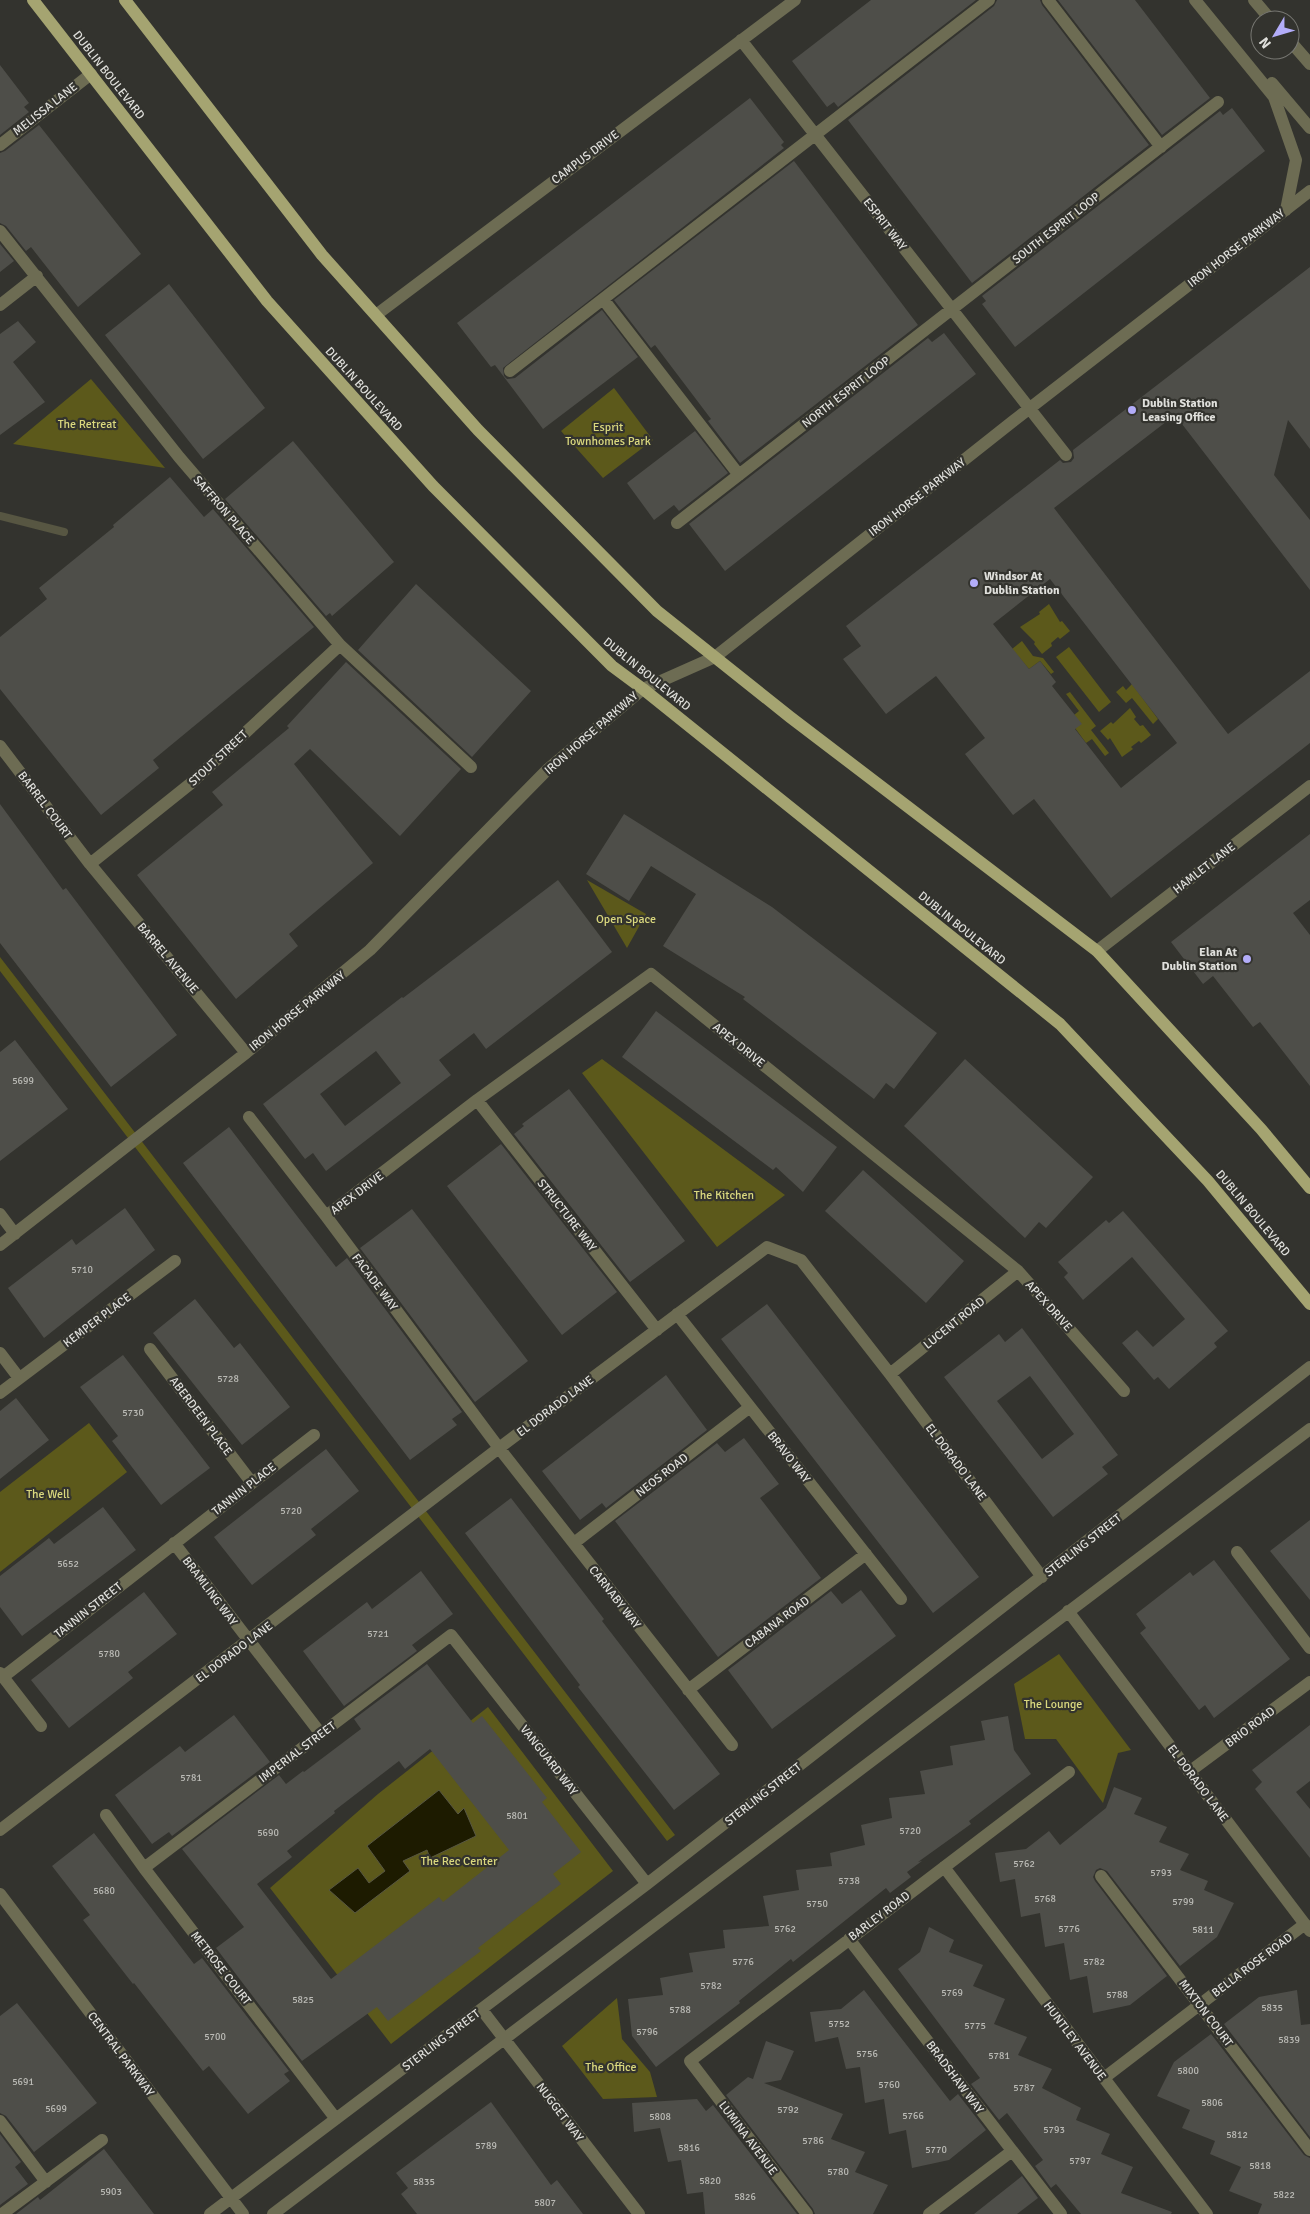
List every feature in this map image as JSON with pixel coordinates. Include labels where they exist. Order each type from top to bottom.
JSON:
[{"type":"main road","name":"DUBLIN BOULEVARD","points":[[33,0],[267,301],[406,456],[601,656],[1060,1024],[1208,1181],[1310,1304]]},
{"type":"main road","points":[[125,0],[322,255],[478,430],[650,604],[790,717],[1097,951],[1261,1129],[1310,1188]]},
{"type":"street","name":"CAMPUS DRIVE","points":[[376,315],[795,0]]},
{"type":"street","points":[[510,371],[989,0]]},
{"type":"street","points":[[1048,0],[1161,147]]},
{"type":"street","points":[[1196,0],[1242,48],[1310,128]]},
{"type":"street","points":[[1196,0],[1274,97],[1296,160],[1286,210]]},
{"type":"street","points":[[1254,0],[1262,10]]},
{"type":"street","name":"ESPRIT WAY","points":[[741,40],[1066,456]]},
{"type":"street","points":[[1300,52],[1310,64]]},
{"type":"street","name":"MELISSA LANE","points":[[0,145],[91,74]]},
{"type":"street","name":"SOUTH ESPRIT LOOP","points":[[952,309],[1218,102]]},
{"type":"street","name":"IRON HORSE PARKWAY","points":[[0,1245],[246,1052],[370,950],[548,769],[643,689],[715,657],[1310,191]]},
{"type":"street","name":"SAFFRON PLACE","points":[[0,231],[179,457],[340,645],[472,767]]},
{"type":"street","points":[[0,306],[37,276]]},
{"type":"street","points":[[603,299],[740,475]]},
{"type":"street","name":"NORTH ESPRIT LOOP","points":[[677,523],[952,309]]},
{"type":"street","name":"STOUT STREET","points":[[90,864],[190,784],[340,645]]},
{"type":"street","name":"BARREL COURT","points":[[0,746],[90,864]]},
{"type":"street","name":"HAMLET LANE","points":[[1097,951],[1310,786]]},
{"type":"street","name":"BARREL AVENUE","points":[[90,864],[246,1052]]},
{"type":"street","name":"APEX DRIVE","points":[[326,1216],[477,1100],[651,974],[1018,1272],[1124,1391]]},
{"type":"street","name":"STRUCTURE WAY","points":[[477,1100],[657,1330]]},
{"type":"street","name":"FACADE WAY","points":[[249,1118],[326,1216],[500,1448]]},
{"type":"street","points":[[0,1214],[15,1234]]},
{"type":"street","name":"EL DORADO LANE","points":[[0,1830],[500,1448],[767,1248],[801,1260],[890,1374],[1042,1577]]},
{"type":"street","name":"KEMPER PLACE","points":[[0,1393],[175,1261]]},
{"type":"street","name":"LUCENT ROAD","points":[[890,1374],[1018,1272]]},
{"type":"street","name":"BRAVO WAY","points":[[677,1314],[901,1599]]},
{"type":"street","name":"ABERDEEN PLACE","points":[[150,1349],[252,1483]]},
{"type":"street","points":[[0,1353],[19,1378]]},
{"type":"street","name":"STERLING STREET","points":[[210,2214],[647,1884],[1310,1367]]},
{"type":"street","name":"NEOS ROAD","points":[[574,1543],[750,1407]]},
{"type":"street","points":[[273,2214],[506,2040],[1068,1611],[1310,1429]]},
{"type":"street","name":"TANNIN PLACE","points":[[174,1543],[314,1435]]},
{"type":"street","name":"CARNABY WAY","points":[[500,1448],[732,1745]]},
{"type":"street","name":"BRAMLING WAY","points":[[174,1543],[320,1734]]},
{"type":"street","name":"TANNIN STREET","points":[[1,1675],[174,1543]]},
{"type":"street","points":[[1237,1552],[1310,1648]]},
{"type":"street","name":"CABANA ROAD","points":[[688,1690],[866,1554]]},
{"type":"street","name":"EL DORADO LANE","points":[[1068,1611],[1308,1927]]},
{"type":"street","name":"VANGUARD WAY","points":[[451,1635],[647,1884]]},
{"type":"street","name":"IMPERIAL STREET","points":[[144,1868],[451,1635]]},
{"type":"street","points":[[1,1675],[41,1726]]},
{"type":"street","name":"BRIO ROAD","points":[[1189,1772],[1310,1682]]},
{"type":"street","name":"BARLEY ROAD","points":[[690,2061],[1069,1772]]},
{"type":"street","name":"METROSE COURT","points":[[106,1815],[144,1868],[336,2119]]},
{"type":"street","name":"HUNTLEY AVENUE","points":[[944,1867],[1207,2214]]},
{"type":"street","name":"MIXTON COURT","points":[[1101,1876],[1310,2150]]},
{"type":"street","name":"CENTRAL PARKWAY","points":[[0,1894],[243,2214]]},
{"type":"street","name":"BELLA ROSE ROAD","points":[[1104,2078],[1199,2005],[1308,1927]]},
{"type":"street","name":"BRADSHAW WAY","points":[[850,1939],[1061,2214]]},
{"type":"street","name":"NUGGET WAY","points":[[482,2010],[639,2214]]},
{"type":"street","name":"LUMINA AVENUE","points":[[690,2061],[807,2214]]},
{"type":"street","points":[[0,2121],[46,2182]]},
{"type":"street","points":[[2,2214],[102,2140]]},
{"type":"street","points":[[929,2214],[1012,2151]]},
{"type":"green space","name":"The Retreat","points":[[91,379],[165,468],[13,444]]},
{"type":"green space","name":"Esprit Townhomes Park","points":[[614,388],[653,440],[603,478],[561,431]]},
{"type":"green space","points":[[1049,604],[1060,622],[1062,621],[1070,631],[1060,639],[1058,637],[1051,643],[1052,646],[1042,654],[1034,644],[1035,642],[1020,627],[1040,614],[1039,612]]},
{"type":"green space","points":[[1022,641],[1033,656],[1043,658],[1054,672],[1051,674],[1040,661],[1029,669],[1012,649]]},
{"type":"green space","points":[[1069,647],[1111,702],[1099,712],[1056,657]]},
{"type":"green space","points":[[1132,684],[1158,719],[1153,724],[1132,698],[1126,703],[1116,692],[1123,686],[1126,690]]},
{"type":"green space","points":[[1070,692],[1096,726],[1091,730],[1109,753],[1105,756],[1092,739],[1086,743],[1075,728],[1074,715],[1079,711],[1066,694]]},
{"type":"green space","points":[[1130,708],[1136,717],[1134,719],[1140,726],[1143,725],[1151,735],[1141,743],[1139,741],[1131,747],[1133,749],[1122,757],[1110,738],[1108,740],[1100,731],[1111,722],[1113,724]]},
{"type":"green space","name":"Open Space","points":[[587,880],[646,914],[627,948]]},
{"type":"green space","points":[[0,957],[675,1835],[667,1841],[0,971]]},
{"type":"green space","name":"The Kitchen","points":[[602,1059],[785,1195],[717,1247],[582,1073]]},
{"type":"green space","name":"The Well","points":[[89,1423],[127,1472],[0,1572],[0,1492]]},
{"type":"green space","name":"The Lounge","points":[[1059,1654],[1131,1750],[1118,1753],[1103,1803],[1056,1739],[1025,1739],[1014,1684]]},
{"type":"green space","name":"The Rec Center","points":[[488,1707],[613,1871],[391,2044],[270,1888],[378,1794]]},
{"type":"green space","name":"The Office","points":[[617,1998],[622,2039],[650,2072],[657,2097],[603,2099],[562,2046]]},
{"type":"shaded area","points":[[439,1790],[458,1814],[464,1808],[476,1836],[430,1858],[427,1850],[403,1861],[410,1871],[355,1913],[329,1890],[358,1868],[369,1883],[385,1871],[367,1846]]},
{"type":"building","points":[[871,0],[976,0],[838,107],[834,102],[827,107],[792,61]]},
{"type":"building","points":[[997,0],[1040,0],[1149,145],[972,283],[848,120],[994,6]]},
{"type":"building","points":[[1058,0],[1135,0],[1210,98],[1162,135]]},
{"type":"building","points":[[0,65],[29,103],[24,107],[29,112],[0,135]]},
{"type":"building","points":[[750,98],[784,142],[781,145],[784,148],[503,368],[504,376],[507,379],[515,378],[602,310],[638,357],[543,429],[495,365],[491,367],[457,323]]},
{"type":"building","points":[[1232,108],[1265,151],[1015,347],[982,304],[986,301],[982,296],[1220,111],[1223,115]]},
{"type":"building","points":[[39,125],[141,254],[78,307],[31,247],[26,251],[6,226],[0,223],[0,153]]},
{"type":"building","points":[[794,161],[918,325],[740,463],[708,421],[711,419],[655,345],[651,348],[614,300]]},
{"type":"building","points":[[0,244],[14,261],[0,272]]},
{"type":"building","name":"Windsor At Dublin Station","points":[[1310,267],[1310,449],[1288,420],[1274,475],[1310,520],[1310,590],[1175,415],[1054,508],[1228,734],[1310,671],[1310,743],[1111,898],[1034,799],[1013,815],[965,754],[985,738],[936,676],[886,714],[843,659],[861,646],[846,626],[1060,460],[1063,463],[1071,462],[1074,458],[1073,450]],"holes":[[[1050,579],[1177,743],[1121,788],[1075,729],[1082,724],[1052,686],[1056,682],[1040,661],[1029,669],[993,624]]]},
{"type":"building","points":[[169,284],[265,408],[203,459],[105,335]]},
{"type":"building","points":[[18,321],[36,342],[13,362],[45,402],[0,435],[0,334]]},
{"type":"building","points":[[944,333],[976,374],[725,571],[689,524],[928,338],[932,342]]},
{"type":"building","points":[[695,431],[728,473],[679,511],[674,505],[654,520],[627,483]]},
{"type":"building","points":[[293,441],[394,562],[332,616],[330,613],[326,616],[225,499]]},
{"type":"building","points":[[170,477],[204,517],[213,509],[314,627],[153,760],[159,768],[101,815],[0,689],[0,637],[47,599],[39,588],[114,527],[113,525]]},
{"type":"building","points":[[416,584],[531,691],[472,757],[358,650]]},
{"type":"building","points":[[346,662],[461,769],[400,836],[310,749],[294,764],[373,863],[289,934],[298,946],[236,999],[137,875],[223,805],[212,792],[289,728],[287,726]]},
{"type":"building","points":[[0,804],[63,890],[66,888],[177,1035],[111,1087],[0,943]]},
{"type":"building","points":[[624,814],[772,907],[937,1033],[894,1089],[886,1083],[874,1099],[743,999],[745,997],[663,946],[696,894],[651,866],[629,901],[586,874]]},
{"type":"building","name":"Elan At Dublin Station","points":[[1310,834],[1310,900],[1293,913],[1310,935],[1310,1086],[1260,1022],[1253,1027],[1213,976],[1203,984],[1171,942]]},
{"type":"building","points":[[558,880],[612,952],[486,1049],[474,1033],[439,1060],[451,1075],[326,1171],[313,1153],[305,1159],[263,1104]],"holes":[[[376,1051],[401,1083],[345,1126],[320,1094]]]},
{"type":"building","points":[[656,1011],[837,1147],[803,1192],[776,1167],[773,1170],[622,1057]]},
{"type":"building","points":[[15,1040],[68,1109],[0,1161],[0,1052]]},
{"type":"building","points":[[965,1059],[1093,1177],[1046,1228],[1039,1222],[1025,1238],[904,1126]]},
{"type":"building","points":[[569,1089],[685,1241],[630,1282],[514,1134],[524,1126],[522,1124]]},
{"type":"building","points":[[229,1127],[336,1267],[347,1258],[462,1412],[452,1419],[457,1425],[410,1460],[183,1163]]},
{"type":"building","points":[[501,1144],[617,1292],[562,1335],[447,1186]]},
{"type":"building","points":[[863,1170],[964,1261],[926,1303],[825,1211]]},
{"type":"building","points":[[125,1208],[155,1250],[44,1338],[8,1288],[72,1239],[76,1245]]},
{"type":"building","points":[[412,1209],[528,1361],[475,1402],[360,1248]]},
{"type":"building","points":[[1123,1211],[1228,1331],[1214,1343],[1217,1347],[1169,1389],[1158,1377],[1154,1380],[1122,1343],[1137,1330],[1153,1347],[1185,1319],[1132,1257],[1083,1300],[1064,1277],[1068,1273],[1058,1262],[1106,1220],[1109,1223]]},
{"type":"building","points":[[195,1299],[234,1348],[240,1343],[290,1407],[242,1445],[153,1333]]},
{"type":"building","points":[[767,1304],[979,1577],[933,1613],[721,1339]]},
{"type":"building","points":[[1022,1328],[1118,1455],[1102,1467],[1108,1474],[1053,1517],[944,1377],[999,1334],[1005,1342]],"holes":[[[1030,1376],[1074,1434],[1042,1459],[997,1401]]]},
{"type":"building","points":[[123,1355],[210,1468],[161,1505],[112,1441],[118,1436],[80,1387]]},
{"type":"building","points":[[666,1375],[707,1430],[606,1508],[602,1503],[580,1520],[542,1471]]},
{"type":"building","points":[[16,1398],[49,1440],[0,1479],[0,1411]]},
{"type":"building","points":[[744,1438],[779,1484],[760,1498],[821,1578],[718,1657],[615,1521],[717,1443],[725,1452]]},
{"type":"building","points":[[326,1449],[359,1491],[311,1529],[316,1535],[252,1585],[214,1537]]},
{"type":"building","points":[[511,1498],[604,1619],[602,1621],[720,1774],[674,1810],[578,1687],[580,1685],[465,1533]]},
{"type":"building","points":[[103,1507],[136,1550],[22,1636],[0,1607],[0,1576],[49,1538],[54,1544]]},
{"type":"building","points":[[1310,1520],[1310,1600],[1270,1551]]},
{"type":"building","points":[[1214,1560],[1290,1659],[1214,1718],[1205,1705],[1199,1710],[1140,1633],[1146,1628],[1136,1614],[1190,1572],[1193,1576]]},
{"type":"building","points":[[421,1571],[453,1614],[412,1645],[417,1651],[344,1706],[303,1651],[367,1602],[372,1609]]},
{"type":"building","points":[[861,1590],[896,1636],[772,1729],[728,1670],[831,1591],[842,1604]]},
{"type":"building","points":[[144,1592],[177,1634],[128,1672],[133,1678],[69,1728],[31,1680]]},
{"type":"building","points":[[427,1664],[473,1723],[482,1716],[547,1798],[542,1802],[581,1852],[553,1874],[561,1884],[478,1948],[481,1951],[388,2021],[377,2007],[302,2061],[216,1948],[244,1927],[182,1849],[279,1775],[286,1784],[361,1729],[354,1719]],"holes":[[[430,1749],[509,1850],[443,1902],[439,1897],[331,1979],[257,1884],[292,1857],[287,1851],[335,1813],[334,1811],[399,1761],[405,1769]]]},
{"type":"building","points":[[234,1715],[270,1762],[172,1836],[169,1832],[152,1844],[115,1795],[180,1746],[185,1752]]},
{"type":"building","points":[[1008,1716],[1014,1750],[1031,1774],[969,1821],[971,1824],[918,1862],[922,1861],[907,1872],[911,1877],[890,1893],[886,1888],[793,1962],[791,1959],[739,2001],[740,2003],[656,2067],[632,2036],[628,1999],[663,1995],[660,1978],[693,1972],[689,1953],[725,1948],[723,1930],[769,1926],[763,1896],[799,1890],[796,1870],[832,1866],[830,1853],[865,1845],[861,1825],[892,1818],[889,1798],[925,1794],[920,1771],[953,1765],[950,1746],[985,1740],[981,1721]]},
{"type":"building","points":[[1310,1725],[1310,1781],[1296,1792],[1310,1809],[1310,1858],[1255,1789],[1262,1782],[1252,1770]]},
{"type":"building","points":[[1114,1787],[1142,1798],[1134,1814],[1167,1827],[1159,1842],[1189,1854],[1180,1870],[1208,1881],[1204,1890],[1234,1903],[1217,1937],[1180,1966],[1107,1871],[1100,1868],[1096,1870],[1093,1877],[1095,1881],[1167,1976],[1130,2005],[1093,2013],[1087,1976],[1070,1980],[1064,1943],[1045,1947],[1040,1913],[1021,1917],[1015,1879],[1000,1882],[995,1853],[1026,1849],[1049,1831],[1060,1845],[1106,1808]]},
{"type":"building","points":[[94,1833],[194,1964],[202,1958],[289,2071],[284,2074],[290,2081],[248,2114],[209,2066],[203,2071],[133,1984],[83,1920],[90,1915],[52,1866]]},
{"type":"building","points":[[929,1927],[954,1940],[949,1952],[983,1965],[973,1986],[1005,1999],[994,2024],[1027,2037],[1018,2055],[1052,2069],[1042,2088],[1081,2108],[1076,2120],[1110,2134],[1101,2154],[1133,2167],[1121,2193],[1172,2212],[1171,2214],[1081,2214],[1056,2184],[1051,2188],[1035,2166],[1043,2160],[1007,2113],[999,2120],[971,2084],[980,2078],[898,1969],[920,1952]]},
{"type":"building","points":[[864,1990],[950,2101],[958,2094],[986,2130],[949,2160],[912,2168],[906,2130],[889,2134],[884,2099],[865,2103],[860,2067],[846,2069],[838,2037],[815,2042],[810,2012],[841,2009]]},
{"type":"building","points":[[1297,1990],[1301,2025],[1310,2024],[1310,2137],[1224,2024],[1259,1997]]},
{"type":"building","points":[[17,2003],[97,2103],[34,2152],[6,2116],[0,2113],[0,2016]]},
{"type":"building","points":[[1211,2034],[1304,2155],[1310,2158],[1310,2214],[1258,2214],[1262,2204],[1229,2191],[1241,2167],[1210,2154],[1215,2141],[1182,2128],[1190,2110],[1157,2096],[1174,2062]]},
{"type":"building","points":[[766,2041],[794,2051],[781,2080],[764,2083],[843,2114],[831,2139],[865,2152],[855,2172],[888,2185],[873,2214],[815,2214],[726,2095],[748,2077],[753,2079]]},
{"type":"building","points":[[697,2099],[706,2111],[713,2105],[797,2214],[705,2214],[703,2192],[687,2194],[681,2160],[668,2162],[660,2128],[634,2132],[632,2103]]},
{"type":"building","points":[[491,2102],[551,2185],[557,2180],[583,2214],[417,2214],[401,2194],[408,2188],[396,2173]]},
{"type":"building","points":[[0,2134],[21,2162],[15,2167],[28,2184],[0,2205]]},
{"type":"building","points":[[104,2149],[154,2214],[16,2214],[38,2197],[40,2200]]},
{"type":"building","points":[[1022,2176],[1038,2198],[1017,2214],[974,2214]]},
{"type":"waterway","points":[[0,516],[64,532]]},
{"type":"place","name":"Dublin Station Leasing Office","points":[[1132,410]]},
{"type":"place","name":"Windsor At Dublin Station","points":[[974,583]]},
{"type":"place","name":"Elan At Dublin Station","points":[[1247,959]]}]
